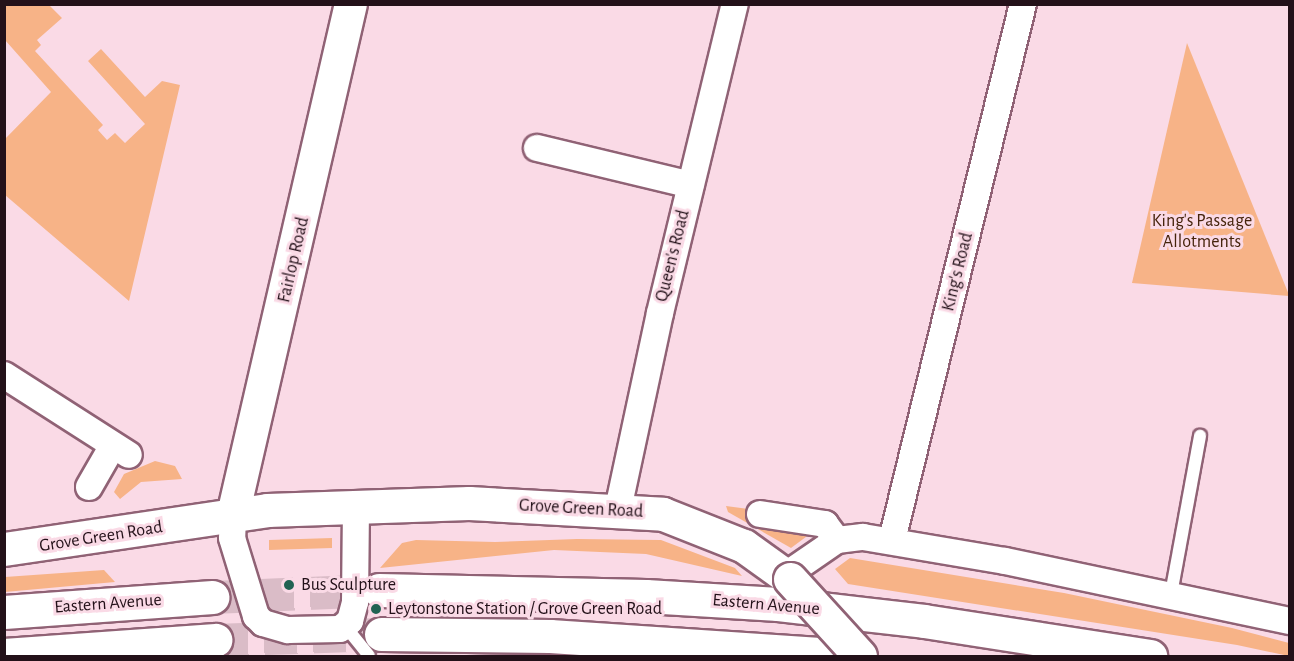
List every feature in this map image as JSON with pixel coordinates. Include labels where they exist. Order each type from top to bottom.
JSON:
[{"type":"main road","name":"Grove Green Road","points":[[4,549],[232,515],[356,505],[469,503],[618,509],[663,514],[694,524],[744,546],[788,577],[860,657]]},
{"type":"main road","name":"Eastern Avenue","points":[[379,590],[646,596],[778,604],[924,621],[1150,657]]},
{"type":"main road","name":"Eastern Avenue","points":[[4,612],[212,597]]},
{"type":"main road","points":[[375,645],[550,636],[849,657]]},
{"type":"main road","points":[[4,655],[215,640]]},
{"type":"street","name":"Fairlop Road","points":[[232,515],[351,4]]},
{"type":"street","name":"Queen's Road","points":[[618,509],[624,467],[735,4]]},
{"type":"street","name":"King's Road","points":[[892,540],[1023,4]]},
{"type":"street","points":[[537,148],[691,186]]},
{"type":"street","points":[[4,375],[121,451],[89,487]]},
{"type":"street","points":[[232,515],[232,538],[237,560],[256,615],[263,623],[299,631],[345,626],[355,602],[356,505]]},
{"type":"street","points":[[760,514],[825,524],[837,540]]},
{"type":"street","points":[[788,577],[837,540],[863,537],[892,540],[1171,594],[1290,621]]},
{"type":"lane","points":[[1171,594],[1200,436]]},
{"type":"lane","points":[[345,626],[375,645]]},
{"type":"green space","points":[[5,4],[49,5],[62,18],[37,40],[41,45],[35,51],[103,125],[98,130],[107,140],[115,133],[125,143],[145,124],[88,61],[101,49],[145,97],[162,81],[180,85],[129,301],[5,195],[5,139],[51,92],[5,40]]},
{"type":"green space","name":"King's Passage Allotments","points":[[1187,43],[1289,295],[1289,296],[1132,283]]},
{"type":"green space","points":[[155,461],[175,466],[182,479],[141,482],[120,499],[114,492],[124,474]]},
{"type":"green space","points":[[726,506],[756,510],[814,531],[791,548],[728,512]]},
{"type":"green space","points":[[332,538],[332,548],[269,550],[269,540]]},
{"type":"green space","points":[[577,539],[661,540],[735,568],[742,576],[646,554],[554,550],[380,568],[402,543],[416,540],[495,542]]},
{"type":"green space","points":[[850,558],[1064,593],[1232,628],[1289,643],[1289,656],[1237,645],[848,584],[835,569]]},
{"type":"green space","points":[[104,570],[115,582],[5,592],[5,577]]},
{"type":"tunnel","points":[[212,597],[379,590]]},
{"type":"tunnel","points":[[215,640],[381,634]]},
{"type":"place","name":"Bus Sculpture","points":[[289,585]]},
{"type":"place","name":"Leytonstone Station / Grove Green Road","points":[[376,609]]}]
